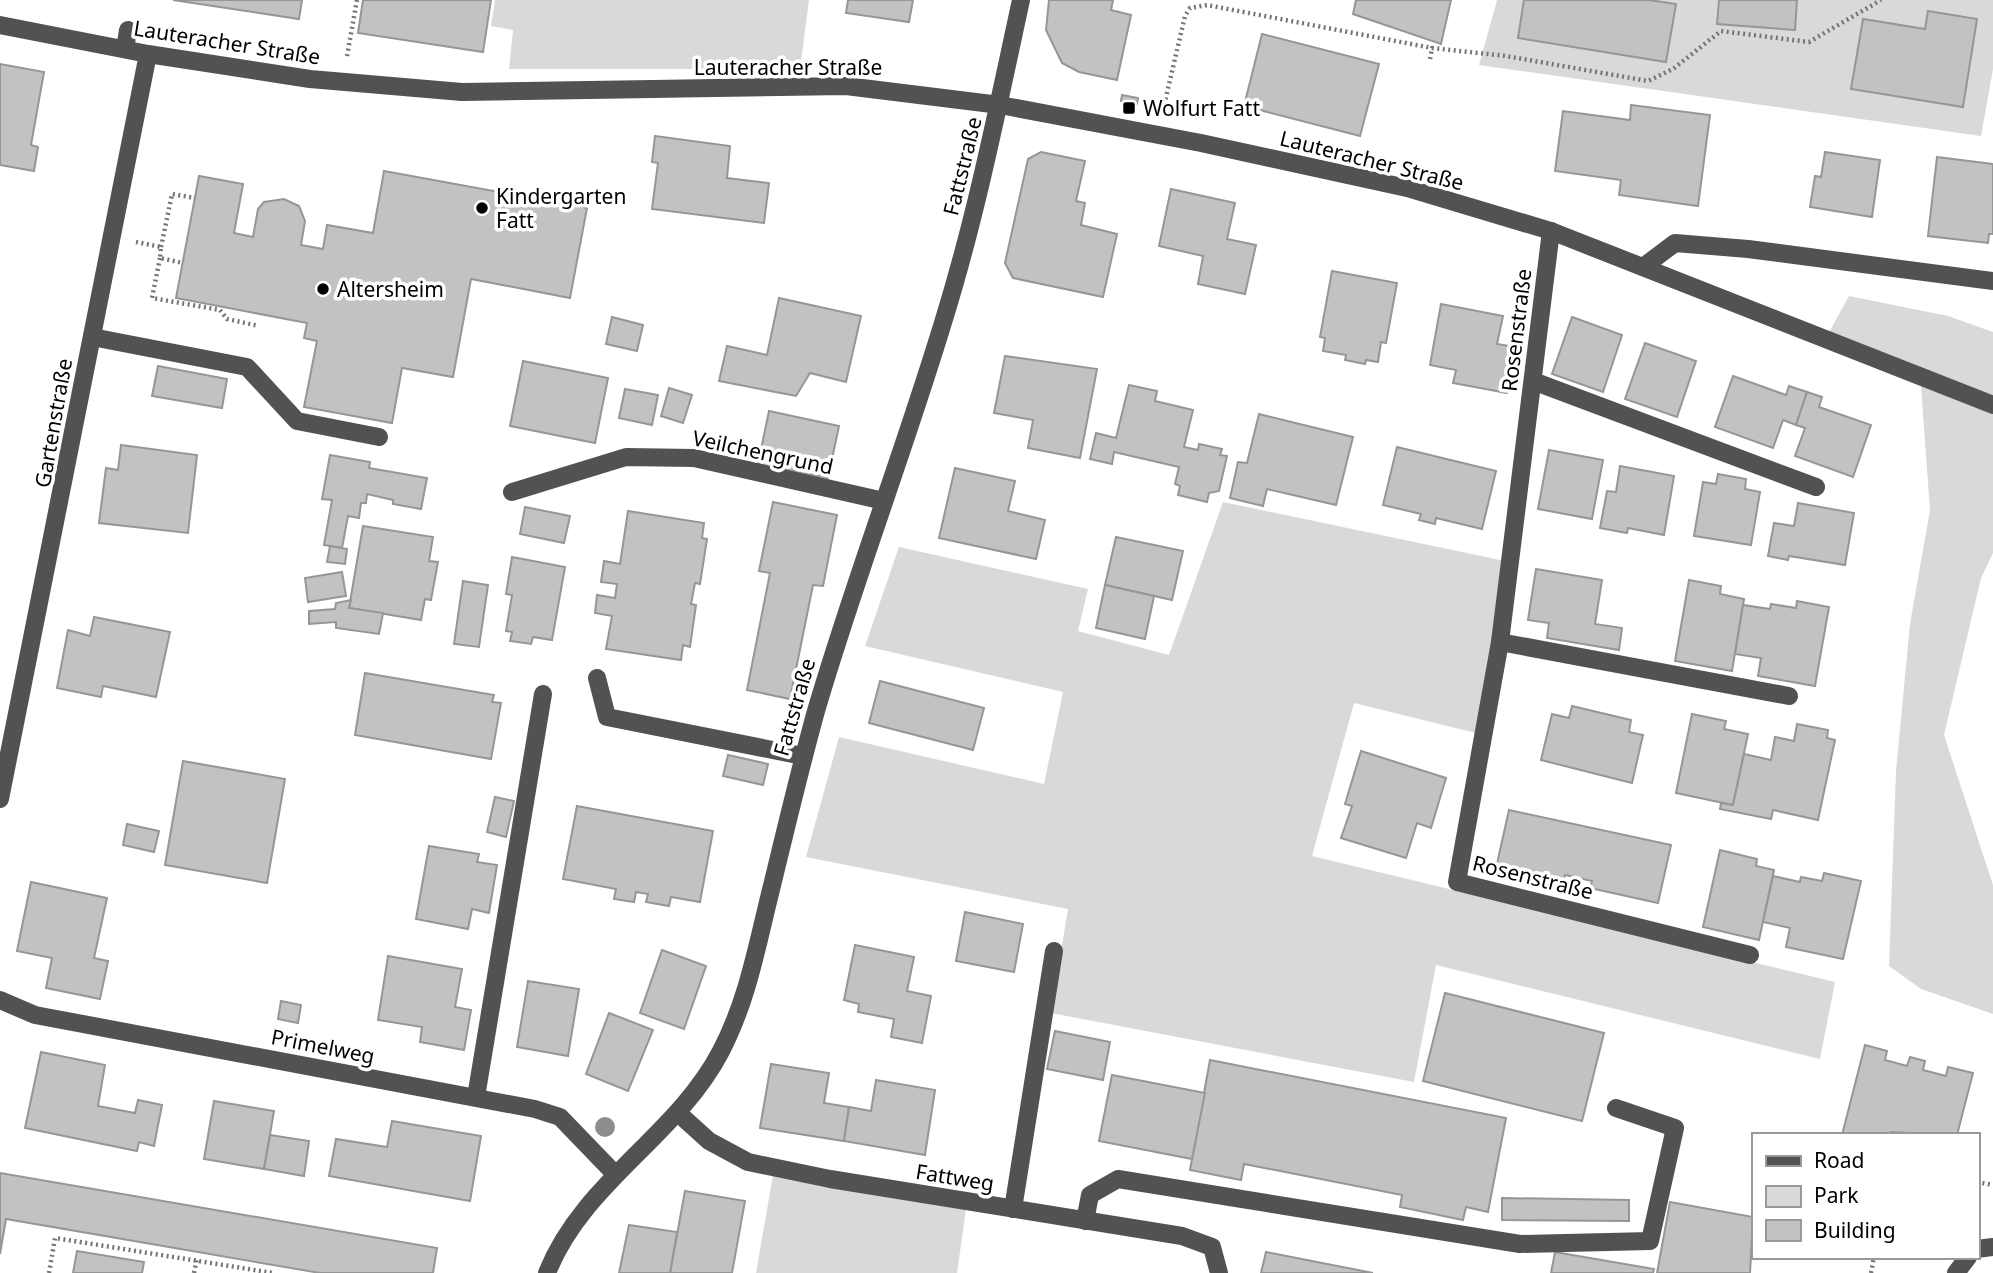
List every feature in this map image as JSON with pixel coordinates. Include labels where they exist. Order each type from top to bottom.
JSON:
[{"type":"street","name":"Fattstraße","points":[[547,1273],[580,1216],[615,1174],[678,1113],[721,1052],[746,994],[803,756],[837,639],[950,299],[982,184],[1021,0]]},
{"type":"street","name":"Lauteracher Straße","points":[[0,25],[148,54],[310,79],[462,92],[846,86],[911,91],[1158,135],[1406,188],[1552,231],[1993,405]]},
{"type":"street","points":[[125,49],[128,30]]},
{"type":"street","name":"Gartenstraße","points":[[0,799],[148,54]]},
{"type":"street","name":"Rosenstraße","points":[[1552,231],[1500,642],[1457,882],[1751,955]]},
{"type":"street","points":[[1643,267],[1675,243],[1748,249],[1993,281]]},
{"type":"street","points":[[92,337],[193,364],[247,367],[297,421],[379,437]]},
{"type":"street","points":[[1533,381],[1816,487]]},
{"type":"street","name":"Veilchengrund","points":[[512,492],[626,457],[694,458],[884,501]]},
{"type":"street","points":[[1500,642],[1789,696]]},
{"type":"street","points":[[597,678],[607,718],[803,756]]},
{"type":"street","points":[[475,1097],[543,694]]},
{"type":"street","points":[[1013,1209],[1054,951]]},
{"type":"street","name":"Primelweg","points":[[0,1000],[36,1015],[475,1097],[560,1117],[615,1174]]},
{"type":"street","points":[[1085,1221],[1090,1195],[1118,1179],[1520,1244],[1650,1241],[1675,1128],[1616,1108]]},
{"type":"street","name":"Fattweg","points":[[678,1113],[709,1141],[748,1163],[1182,1236],[1212,1247],[1219,1273]]},
{"type":"street","points":[[1955,1273],[1966,1259]]},
{"type":"path","points":[[346,61],[357,0]]},
{"type":"path","points":[[1158,135],[1185,16],[1190,8],[1207,5],[1432,48],[1506,56],[1648,81],[1673,69],[1721,31],[1809,43],[1881,0]]},
{"type":"path","points":[[1430,59],[1432,48]]},
{"type":"path","points":[[195,198],[172,194],[152,298],[220,310],[228,319],[259,326]]},
{"type":"path","points":[[128,240],[161,247]]},
{"type":"path","points":[[160,258],[183,263]]},
{"type":"path","points":[[49,1273],[55,1238],[197,1258],[273,1273]]},
{"type":"path","points":[[194,1273],[197,1258]]},
{"type":"green space","points":[[495,0],[809,0],[800,69],[509,69],[513,30],[491,26]]},
{"type":"green space","points":[[1497,0],[1993,0],[1993,69],[1981,136],[1479,65]]},
{"type":"green space","points":[[1849,296],[1948,316],[1993,332],[1993,553],[1981,578],[1944,735],[1993,885],[1993,1014],[1921,989],[1889,966],[1896,771],[1910,624],[1930,510],[1920,373],[1826,338]]},
{"type":"green space","points":[[1223,502],[1505,561],[1480,734],[1354,703],[1312,856],[1835,982],[1820,1059],[1436,965],[1414,1082],[1051,1013],[1068,909],[806,857],[839,737],[1044,784],[1063,692],[865,646],[899,547],[1088,589],[1078,631],[1169,655]]},
{"type":"green space","points":[[773,1175],[966,1209],[957,1273],[756,1273]]},
{"type":"building","points":[[173,0],[302,0],[299,19]]},
{"type":"building","points":[[363,0],[491,0],[483,52],[358,33]]},
{"type":"building","points":[[848,0],[913,0],[909,22],[846,13]]},
{"type":"building","points":[[1049,0],[1113,0],[1111,10],[1131,15],[1117,80],[1079,72],[1062,63],[1046,30]]},
{"type":"building","points":[[1356,0],[1451,0],[1441,44],[1353,14]]},
{"type":"building","points":[[1524,0],[1649,0],[1676,4],[1666,62],[1518,38]]},
{"type":"building","points":[[1719,0],[1797,0],[1795,30],[1717,24]]},
{"type":"building","points":[[1928,11],[1977,19],[1963,107],[1851,89],[1863,19],[1925,29]]},
{"type":"building","points":[[1262,34],[1379,64],[1360,136],[1244,106]]},
{"type":"building","points":[[0,64],[44,72],[31,145],[38,147],[34,171],[0,165]]},
{"type":"building","points":[[1122,95],[1138,98],[1137,104],[1121,101]]},
{"type":"building","points":[[1631,105],[1710,115],[1698,206],[1619,195],[1621,180],[1555,171],[1563,111],[1630,120]]},
{"type":"building","points":[[655,136],[730,146],[727,178],[769,183],[764,223],[652,209],[658,163],[652,162]]},
{"type":"building","points":[[1041,152],[1085,161],[1076,201],[1085,203],[1081,225],[1117,234],[1103,297],[1013,278],[1005,263],[1028,159]]},
{"type":"building","points":[[1825,152],[1880,160],[1872,217],[1810,207],[1815,176],[1821,177]]},
{"type":"building","points":[[1937,157],[1993,164],[1993,234],[1989,234],[1988,243],[1928,236]]},
{"type":"building","name":"Altersheim","points":[[384,171],[587,208],[570,298],[471,279],[453,377],[402,368],[392,423],[304,407],[317,341],[304,338],[307,323],[176,298],[199,176],[243,184],[234,233],[253,237],[258,209],[264,202],[284,199],[299,206],[305,221],[301,245],[323,249],[327,225],[373,233]]},
{"type":"building","points":[[1171,189],[1235,203],[1227,239],[1256,245],[1245,294],[1198,284],[1203,256],[1159,246]]},
{"type":"building","points":[[1332,271],[1397,283],[1386,343],[1381,342],[1378,362],[1366,360],[1365,364],[1345,360],[1346,355],[1323,351],[1325,338],[1320,337]]},
{"type":"building","points":[[779,298],[861,316],[846,382],[810,373],[796,396],[719,381],[727,346],[767,355]]},
{"type":"building","points":[[1441,304],[1503,316],[1497,344],[1516,347],[1507,393],[1453,383],[1456,370],[1430,365]]},
{"type":"building","points":[[612,317],[643,325],[637,351],[606,344]]},
{"type":"building","points":[[1572,317],[1622,335],[1603,392],[1552,374]]},
{"type":"building","points":[[1645,343],[1696,361],[1677,417],[1625,399]]},
{"type":"building","points":[[1005,356],[1097,369],[1080,458],[1028,448],[1033,420],[994,413]]},
{"type":"building","points":[[523,361],[608,378],[595,443],[510,426]]},
{"type":"building","points":[[158,366],[227,379],[222,408],[152,396]]},
{"type":"building","points":[[1733,376],[1786,395],[1789,386],[1807,392],[1796,425],[1783,420],[1773,448],[1715,427]]},
{"type":"building","points":[[1129,385],[1157,391],[1155,401],[1193,410],[1184,447],[1198,450],[1199,444],[1222,449],[1220,455],[1227,456],[1219,491],[1209,493],[1207,502],[1178,495],[1180,486],[1175,484],[1179,467],[1114,452],[1112,464],[1090,459],[1096,433],[1116,438]]},
{"type":"building","points":[[669,388],[692,395],[683,423],[661,416]]},
{"type":"building","points":[[625,389],[658,395],[652,425],[619,418]]},
{"type":"building","points":[[1807,392],[1822,397],[1819,407],[1871,425],[1853,477],[1795,456],[1805,428],[1796,425]]},
{"type":"building","points":[[769,411],[839,426],[828,478],[758,464]]},
{"type":"building","points":[[1259,414],[1353,437],[1336,505],[1267,489],[1263,506],[1230,498],[1238,462],[1247,463]]},
{"type":"building","points":[[121,445],[197,455],[188,533],[99,523],[106,468],[118,470]]},
{"type":"building","points":[[1397,447],[1496,471],[1482,529],[1436,518],[1435,524],[1419,520],[1421,514],[1383,505]]},
{"type":"building","points":[[1549,450],[1603,460],[1592,519],[1538,509]]},
{"type":"building","points":[[330,455],[370,462],[369,468],[427,478],[421,509],[393,504],[393,500],[367,494],[366,503],[361,503],[359,518],[348,516],[342,548],[324,545],[332,500],[322,499]]},
{"type":"building","points":[[1620,466],[1674,476],[1664,535],[1628,528],[1627,533],[1600,528],[1607,491],[1616,492]]},
{"type":"building","points":[[955,468],[1015,481],[1008,511],[1045,520],[1036,559],[939,538]]},
{"type":"building","points":[[1718,474],[1746,479],[1745,489],[1760,492],[1751,545],[1694,536],[1703,482],[1716,484]]},
{"type":"building","points":[[773,502],[837,515],[823,586],[813,585],[790,699],[747,690],[770,573],[759,571]]},
{"type":"building","points":[[1798,503],[1854,513],[1845,565],[1789,556],[1788,560],[1768,556],[1774,523],[1794,526]]},
{"type":"building","points":[[525,507],[570,516],[564,543],[520,534]]},
{"type":"building","points":[[628,511],[704,523],[702,538],[707,539],[700,584],[695,583],[691,604],[696,605],[690,647],[683,645],[681,660],[606,649],[612,616],[595,613],[597,595],[615,598],[617,584],[601,582],[604,561],[620,564]]},
{"type":"building","points":[[363,526],[433,537],[429,561],[438,562],[431,600],[425,599],[421,620],[349,608]]},
{"type":"building","points":[[1116,537],[1183,551],[1172,600],[1105,585]]},
{"type":"building","points":[[330,546],[347,549],[345,564],[327,562]]},
{"type":"building","points":[[512,557],[565,567],[552,640],[533,637],[531,644],[510,641],[512,632],[506,631],[512,595],[506,594]]},
{"type":"building","points":[[1536,569],[1602,580],[1595,624],[1622,628],[1619,650],[1547,638],[1549,623],[1528,620]]},
{"type":"building","points":[[342,572],[346,596],[308,602],[305,578]]},
{"type":"building","points":[[1689,580],[1721,586],[1720,594],[1744,599],[1732,671],[1675,661]]},
{"type":"building","points":[[463,581],[488,585],[479,647],[454,644]]},
{"type":"building","points":[[1105,585],[1154,596],[1145,639],[1096,628]]},
{"type":"building","points":[[351,600],[349,608],[383,613],[379,634],[336,628],[336,622],[309,624],[309,611],[335,609],[336,603]]},
{"type":"building","points":[[1797,601],[1829,607],[1815,686],[1758,676],[1761,658],[1735,654],[1743,605],[1770,609],[1771,604],[1796,608]]},
{"type":"building","points":[[94,617],[170,632],[156,697],[103,686],[101,697],[57,688],[68,630],[90,636]]},
{"type":"building","points":[[365,673],[494,695],[492,702],[501,703],[491,759],[355,735]]},
{"type":"building","points":[[880,681],[984,708],[973,750],[869,723]]},
{"type":"building","points":[[1572,706],[1631,720],[1629,732],[1643,735],[1632,783],[1541,760],[1552,714],[1569,718]]},
{"type":"building","points":[[1692,714],[1726,721],[1724,729],[1748,734],[1733,805],[1676,793]]},
{"type":"building","points":[[1797,724],[1828,730],[1827,738],[1835,740],[1818,820],[1773,810],[1771,819],[1720,809],[1721,803],[1733,805],[1744,754],[1771,760],[1775,737],[1794,741]]},
{"type":"building","points":[[1361,751],[1446,778],[1431,828],[1417,823],[1406,858],[1341,838],[1352,806],[1345,804]]},
{"type":"building","points":[[728,755],[768,764],[763,785],[723,776]]},
{"type":"building","points":[[183,761],[285,779],[267,883],[165,865]]},
{"type":"building","points":[[495,797],[514,801],[506,837],[487,832]]},
{"type":"building","points":[[577,806],[713,831],[700,902],[671,897],[669,906],[646,902],[648,894],[636,892],[634,902],[614,899],[616,889],[563,879]]},
{"type":"building","points":[[1509,810],[1671,845],[1658,903],[1590,888],[1592,881],[1565,875],[1563,882],[1496,868]]},
{"type":"building","points":[[127,824],[159,831],[154,852],[123,845]]},
{"type":"building","points":[[429,846],[479,854],[477,862],[497,865],[489,913],[472,909],[468,929],[416,919]]},
{"type":"building","points":[[1720,850],[1757,859],[1756,866],[1774,870],[1759,940],[1703,927]]},
{"type":"building","points":[[1824,873],[1861,881],[1843,959],[1786,947],[1790,928],[1763,922],[1773,876],[1800,882],[1801,877],[1822,881]]},
{"type":"building","points":[[31,882],[107,898],[94,958],[108,961],[100,999],[46,988],[52,958],[17,951]]},
{"type":"building","points":[[965,912],[1023,924],[1014,972],[956,961]]},
{"type":"building","points":[[855,945],[914,957],[907,991],[931,996],[922,1043],[891,1037],[894,1019],[858,1012],[859,1004],[844,1000]]},
{"type":"building","points":[[662,950],[706,966],[684,1029],[640,1013]]},
{"type":"building","points":[[388,956],[462,969],[455,1007],[471,1010],[464,1050],[420,1042],[422,1027],[378,1020]]},
{"type":"building","points":[[528,981],[579,989],[568,1056],[517,1047]]},
{"type":"building","points":[[1445,993],[1604,1033],[1582,1121],[1423,1081]]},
{"type":"building","points":[[281,1001],[301,1005],[298,1023],[278,1019]]},
{"type":"building","points":[[609,1013],[653,1030],[628,1091],[586,1074]]},
{"type":"building","points":[[1055,1031],[1110,1042],[1103,1080],[1047,1069]]},
{"type":"building","points":[[1865,1045],[1887,1051],[1885,1060],[1907,1066],[1910,1057],[1925,1061],[1923,1070],[1946,1076],[1948,1067],[1973,1073],[1958,1133],[1843,1133]]},
{"type":"building","points":[[41,1052],[105,1065],[98,1106],[135,1113],[138,1100],[162,1105],[154,1146],[139,1142],[137,1151],[25,1128]]},
{"type":"building","points":[[1210,1060],[1506,1118],[1488,1212],[1466,1207],[1463,1220],[1400,1207],[1402,1195],[1244,1164],[1241,1180],[1190,1170]]},
{"type":"building","points":[[771,1064],[829,1073],[824,1103],[849,1107],[844,1141],[760,1128]]},
{"type":"building","points":[[1112,1075],[1205,1093],[1192,1159],[1099,1141]]},
{"type":"building","points":[[876,1080],[935,1090],[925,1155],[844,1141],[849,1107],[871,1111]]},
{"type":"building","points":[[214,1101],[274,1111],[264,1169],[204,1159]]},
{"type":"building","points":[[392,1121],[481,1136],[470,1201],[329,1176],[336,1139],[387,1147]]},
{"type":"building","points":[[270,1135],[309,1141],[304,1176],[264,1169]]},
{"type":"building","points":[[0,1173],[437,1248],[433,1273],[320,1273],[6,1219],[0,1254]]},
{"type":"building","points":[[685,1191],[745,1201],[732,1273],[670,1273]]},
{"type":"building","points":[[1502,1198],[1629,1200],[1629,1221],[1502,1220]]},
{"type":"building","points":[[1670,1202],[1752,1217],[1750,1273],[1657,1273]]},
{"type":"building","points":[[629,1225],[677,1232],[670,1273],[619,1273]]},
{"type":"building","points":[[77,1251],[144,1262],[142,1273],[73,1273]]},
{"type":"building","points":[[1266,1252],[1373,1273],[1261,1273]]},
{"type":"building","points":[[1555,1252],[1654,1269],[1653,1273],[1551,1273]]},
{"type":"place","name":"Wolfurt Fatt","points":[[1129,108]]},
{"type":"place","name":"Kindergarten Fatt","points":[[482,208]]},
{"type":"place","name":"Altersheim","points":[[323,289]]}]
